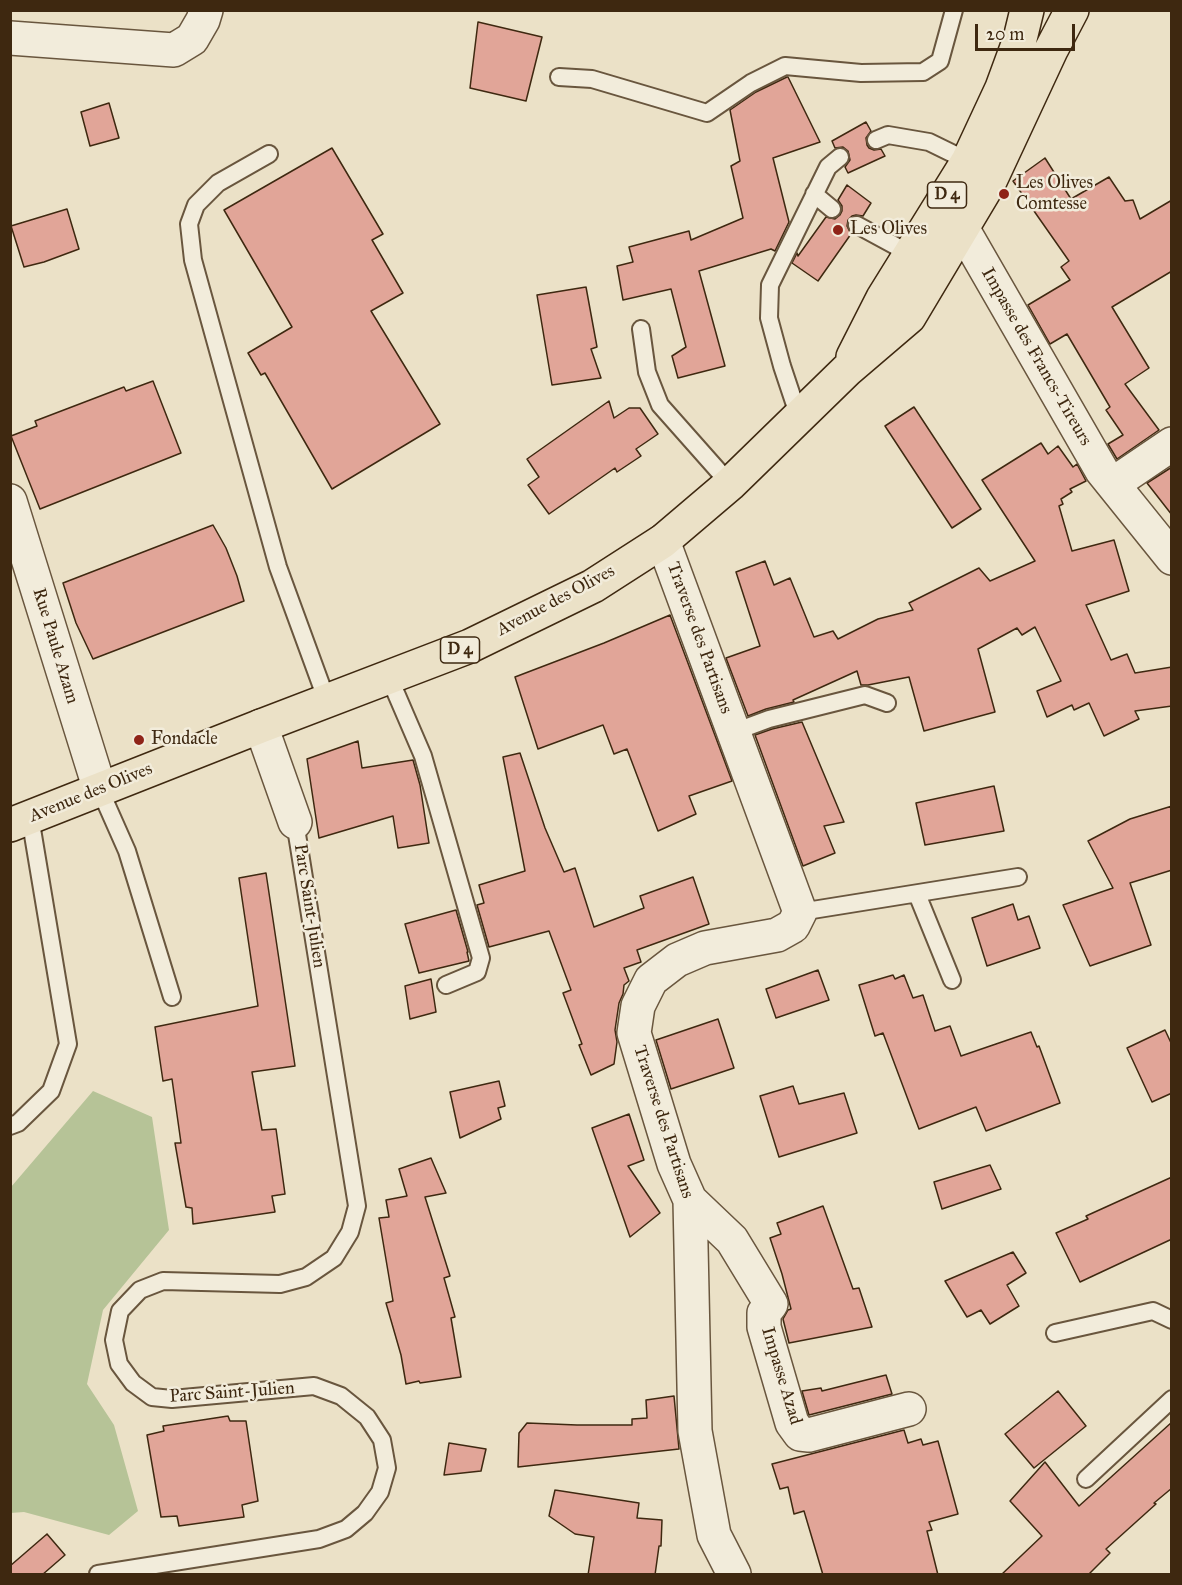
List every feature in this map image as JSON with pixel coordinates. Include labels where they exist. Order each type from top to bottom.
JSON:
[{"type":"main road","name":"Avenue des Olives","points":[[924,261],[962,228],[1027,10]]},
{"type":"main road","name":"Avenue des Olives","points":[[20,821],[470,646],[592,586],[663,541],[730,484],[847,370],[909,317],[924,261],[1051,50],[1072,10]]},
{"type":"street","points":[[10,39],[174,50],[192,39],[206,10]]},
{"type":"street","name":"Impasse des Francs-Tireurs","points":[[962,228],[1102,471],[1172,558]]},
{"type":"street","points":[[1113,484],[1172,444]]},
{"type":"street","name":"Rue Paule Azam","points":[[10,501],[100,790]]},
{"type":"street","name":"Traverse des Partisans","points":[[663,541],[800,912],[793,926],[777,935],[705,948],[677,960],[651,980],[638,1006],[634,1033],[674,1164],[690,1200],[695,1431],[714,1535],[734,1575]]},
{"type":"street","name":"Parc Saint-Julien","points":[[261,726],[295,822]]},
{"type":"street","name":"Impasse Azad","points":[[690,1200],[732,1240],[771,1304],[764,1313],[764,1327],[792,1424],[800,1434],[809,1435],[909,1409]]},
{"type":"lane","points":[[559,76],[592,79],[707,113],[751,83],[785,66],[861,73],[923,72],[940,61],[954,10]]},
{"type":"lane","points":[[876,140],[888,135],[929,142],[981,167]]},
{"type":"lane","points":[[269,154],[218,183],[196,205],[189,224],[190,236],[193,260],[278,567],[327,701]]},
{"type":"lane","points":[[799,417],[769,318],[770,285],[828,167],[840,157]]},
{"type":"lane","points":[[814,194],[832,209]]},
{"type":"lane","points":[[857,225],[924,261]]},
{"type":"lane","points":[[641,329],[647,372],[660,405],[730,484]]},
{"type":"lane","points":[[389,677],[423,756],[481,958],[477,972],[446,985]]},
{"type":"lane","points":[[734,732],[769,719],[865,695],[887,703]]},
{"type":"lane","points":[[100,790],[127,851],[172,997]]},
{"type":"lane","points":[[10,1126],[18,1123],[51,1091],[68,1044],[20,821]]},
{"type":"lane","name":"Parc Saint-Julien","points":[[98,1575],[319,1539],[346,1529],[365,1513],[380,1492],[387,1468],[382,1440],[367,1417],[341,1396],[314,1386],[172,1399],[152,1397],[133,1383],[119,1364],[114,1340],[120,1311],[141,1290],[163,1281],[280,1284],[306,1276],[334,1258],[350,1232],[357,1206],[295,822]]},
{"type":"lane","points":[[800,912],[1018,878]]},
{"type":"lane","points":[[917,894],[952,980]]},
{"type":"lane","points":[[1055,1333],[1153,1311],[1172,1320]]},
{"type":"lane","points":[[1086,1479],[1172,1399]]},
{"type":"green space","points":[[93,1091],[152,1117],[169,1230],[103,1310],[87,1384],[114,1425],[138,1511],[109,1535],[24,1512],[10,1513],[11,1187]]},
{"type":"building","points":[[478,22],[542,37],[526,101],[470,88]]},
{"type":"building","points":[[788,77],[820,142],[773,158],[789,222],[775,251],[771,249],[699,271],[725,366],[678,378],[672,356],[686,347],[671,289],[623,300],[617,266],[633,262],[629,247],[689,231],[691,240],[743,218],[731,166],[740,161],[730,110],[756,92]]},
{"type":"building","points":[[109,103],[119,138],[90,146],[81,112]]},
{"type":"building","points":[[866,122],[871,131],[866,138],[867,145],[874,150],[881,149],[885,156],[848,173],[845,167],[850,160],[848,151],[843,147],[835,148],[832,141]]},
{"type":"building","points":[[332,148],[383,234],[372,240],[403,293],[371,311],[440,424],[332,489],[265,373],[261,375],[248,353],[292,327],[224,210]]},
{"type":"building","points":[[1045,158],[1071,199],[1109,177],[1125,201],[1133,200],[1140,219],[1172,200],[1172,271],[1112,307],[1149,368],[1125,384],[1159,430],[1117,459],[1108,444],[1123,435],[1106,410],[1110,407],[1067,334],[1050,344],[1028,305],[1070,280],[1061,267],[1069,261],[1013,181]]},
{"type":"building","points":[[847,185],[871,203],[863,216],[852,216],[848,220],[847,226],[851,234],[818,281],[792,263],[797,253],[798,256],[826,217],[835,219],[840,215],[842,206],[838,200]]},
{"type":"building","points":[[67,209],[79,249],[24,267],[11,226]]},
{"type":"building","points":[[586,287],[597,347],[591,349],[601,378],[552,385],[537,295]]},
{"type":"building","points":[[153,381],[181,453],[40,509],[11,436],[37,426],[35,421],[124,387],[126,391]]},
{"type":"building","points":[[609,401],[614,418],[629,408],[640,408],[658,434],[636,449],[641,456],[617,472],[615,468],[549,514],[528,485],[539,477],[527,459]]},
{"type":"building","points":[[914,407],[981,509],[952,528],[885,426]]},
{"type":"building","points":[[1041,443],[1048,454],[1058,446],[1073,467],[1077,464],[1086,481],[1070,489],[1072,492],[1061,499],[1063,504],[1059,506],[1072,551],[1114,540],[1129,591],[1086,605],[1111,660],[1127,654],[1135,673],[1172,667],[1172,706],[1135,711],[1139,719],[1104,736],[1089,703],[1074,710],[1072,705],[1047,717],[1037,691],[1061,681],[1035,627],[1022,635],[1017,628],[978,649],[995,712],[924,731],[909,677],[861,685],[857,671],[793,700],[794,702],[748,716],[726,658],[760,646],[736,572],[765,561],[774,585],[790,578],[814,637],[833,631],[838,639],[878,619],[913,610],[909,603],[979,568],[990,581],[1035,561],[982,480]]},
{"type":"building","points":[[1172,467],[1172,515],[1147,483]]},
{"type":"building","points":[[213,525],[226,548],[244,601],[93,659],[76,623],[63,583]]},
{"type":"building","points":[[670,615],[732,781],[689,796],[696,814],[658,831],[627,749],[614,754],[603,725],[538,749],[515,677]]},
{"type":"building","points":[[802,722],[844,822],[824,826],[835,853],[803,866],[755,735]]},
{"type":"building","points":[[358,741],[362,768],[413,760],[420,785],[429,843],[398,848],[393,816],[319,838],[307,759]]},
{"type":"building","points":[[520,753],[545,828],[564,872],[575,868],[594,927],[644,908],[640,896],[693,877],[709,924],[637,950],[641,962],[624,968],[629,981],[624,985],[619,1003],[614,1064],[591,1075],[563,993],[571,990],[549,931],[489,947],[477,905],[484,903],[479,885],[525,871],[503,757]]},
{"type":"building","points":[[994,786],[1004,831],[925,845],[916,803]]},
{"type":"building","points":[[1172,806],[1172,870],[1130,883],[1151,945],[1090,966],[1063,905],[1113,888],[1088,841],[1130,819]]},
{"type":"building","points":[[266,873],[295,1066],[252,1072],[262,1130],[276,1129],[285,1194],[272,1196],[275,1212],[193,1224],[192,1208],[186,1207],[175,1143],[181,1143],[172,1079],[163,1081],[155,1027],[258,1006],[239,878]]},
{"type":"building","points":[[1013,904],[1018,920],[1029,916],[1040,948],[987,966],[972,918]]},
{"type":"building","points":[[456,910],[469,961],[419,973],[405,924]]},
{"type":"building","points":[[818,970],[829,1000],[776,1018],[766,989]]},
{"type":"building","points":[[893,975],[895,979],[904,975],[913,998],[923,995],[935,1031],[950,1026],[961,1056],[1031,1032],[1037,1047],[1039,1046],[1060,1103],[986,1131],[976,1107],[919,1129],[883,1033],[875,1036],[859,985]]},
{"type":"building","points":[[431,979],[436,1012],[410,1019],[405,986]]},
{"type":"building","points":[[718,1019],[734,1068],[671,1089],[656,1040]]},
{"type":"building","points":[[1165,1030],[1172,1045],[1172,1093],[1152,1102],[1127,1048]]},
{"type":"building","points":[[499,1081],[505,1106],[498,1108],[501,1119],[460,1138],[450,1092]]},
{"type":"building","points":[[793,1086],[799,1104],[844,1093],[857,1133],[779,1157],[760,1096]]},
{"type":"building","points":[[629,1114],[644,1160],[628,1166],[660,1213],[630,1237],[592,1128]]},
{"type":"building","points":[[431,1158],[446,1193],[425,1197],[450,1276],[444,1278],[455,1317],[451,1318],[461,1377],[406,1384],[401,1355],[386,1303],[393,1301],[379,1218],[389,1217],[386,1200],[407,1196],[399,1169]]},
{"type":"building","points":[[990,1165],[1001,1189],[942,1209],[934,1182]]},
{"type":"building","points":[[1172,1177],[1172,1239],[1080,1282],[1056,1233],[1088,1219],[1086,1216]]},
{"type":"building","points":[[823,1206],[853,1289],[859,1288],[872,1327],[789,1343],[783,1319],[791,1309],[770,1238],[781,1234],[777,1223]]},
{"type":"building","points":[[1013,1252],[1026,1273],[1007,1285],[1019,1306],[990,1324],[981,1310],[967,1317],[945,1281]]},
{"type":"building","points":[[886,1375],[892,1394],[809,1415],[802,1391],[821,1388],[822,1391]]},
{"type":"building","points":[[1058,1391],[1086,1426],[1034,1468],[1005,1434]]},
{"type":"building","points":[[674,1396],[679,1449],[518,1467],[519,1433],[527,1423],[632,1425],[632,1419],[647,1418],[646,1400]]},
{"type":"building","points":[[228,1416],[230,1421],[246,1421],[258,1501],[242,1505],[244,1517],[179,1526],[177,1516],[161,1517],[147,1435],[164,1431],[163,1426]]},
{"type":"building","points":[[1172,1422],[1172,1488],[1106,1549],[1110,1553],[1088,1575],[1001,1575],[1042,1536],[1010,1501],[1045,1462],[1079,1506]]},
{"type":"building","points":[[904,1430],[908,1443],[921,1439],[923,1445],[938,1441],[958,1514],[929,1522],[932,1530],[927,1531],[938,1575],[823,1575],[804,1511],[794,1514],[788,1487],[780,1489],[772,1464]]},
{"type":"building","points":[[449,1443],[486,1449],[481,1471],[444,1475]]},
{"type":"building","points":[[555,1490],[639,1503],[637,1518],[662,1520],[661,1546],[659,1546],[655,1575],[588,1575],[594,1537],[575,1534],[549,1516]]},
{"type":"building","points":[[47,1534],[65,1555],[42,1575],[10,1575],[10,1566]]},
{"type":"place","name":"Les Olives Comtesse","points":[[1004,194]]},
{"type":"place","name":"Les Olives","points":[[838,230]]},
{"type":"place","name":"Fondacle","points":[[139,740]]}]
